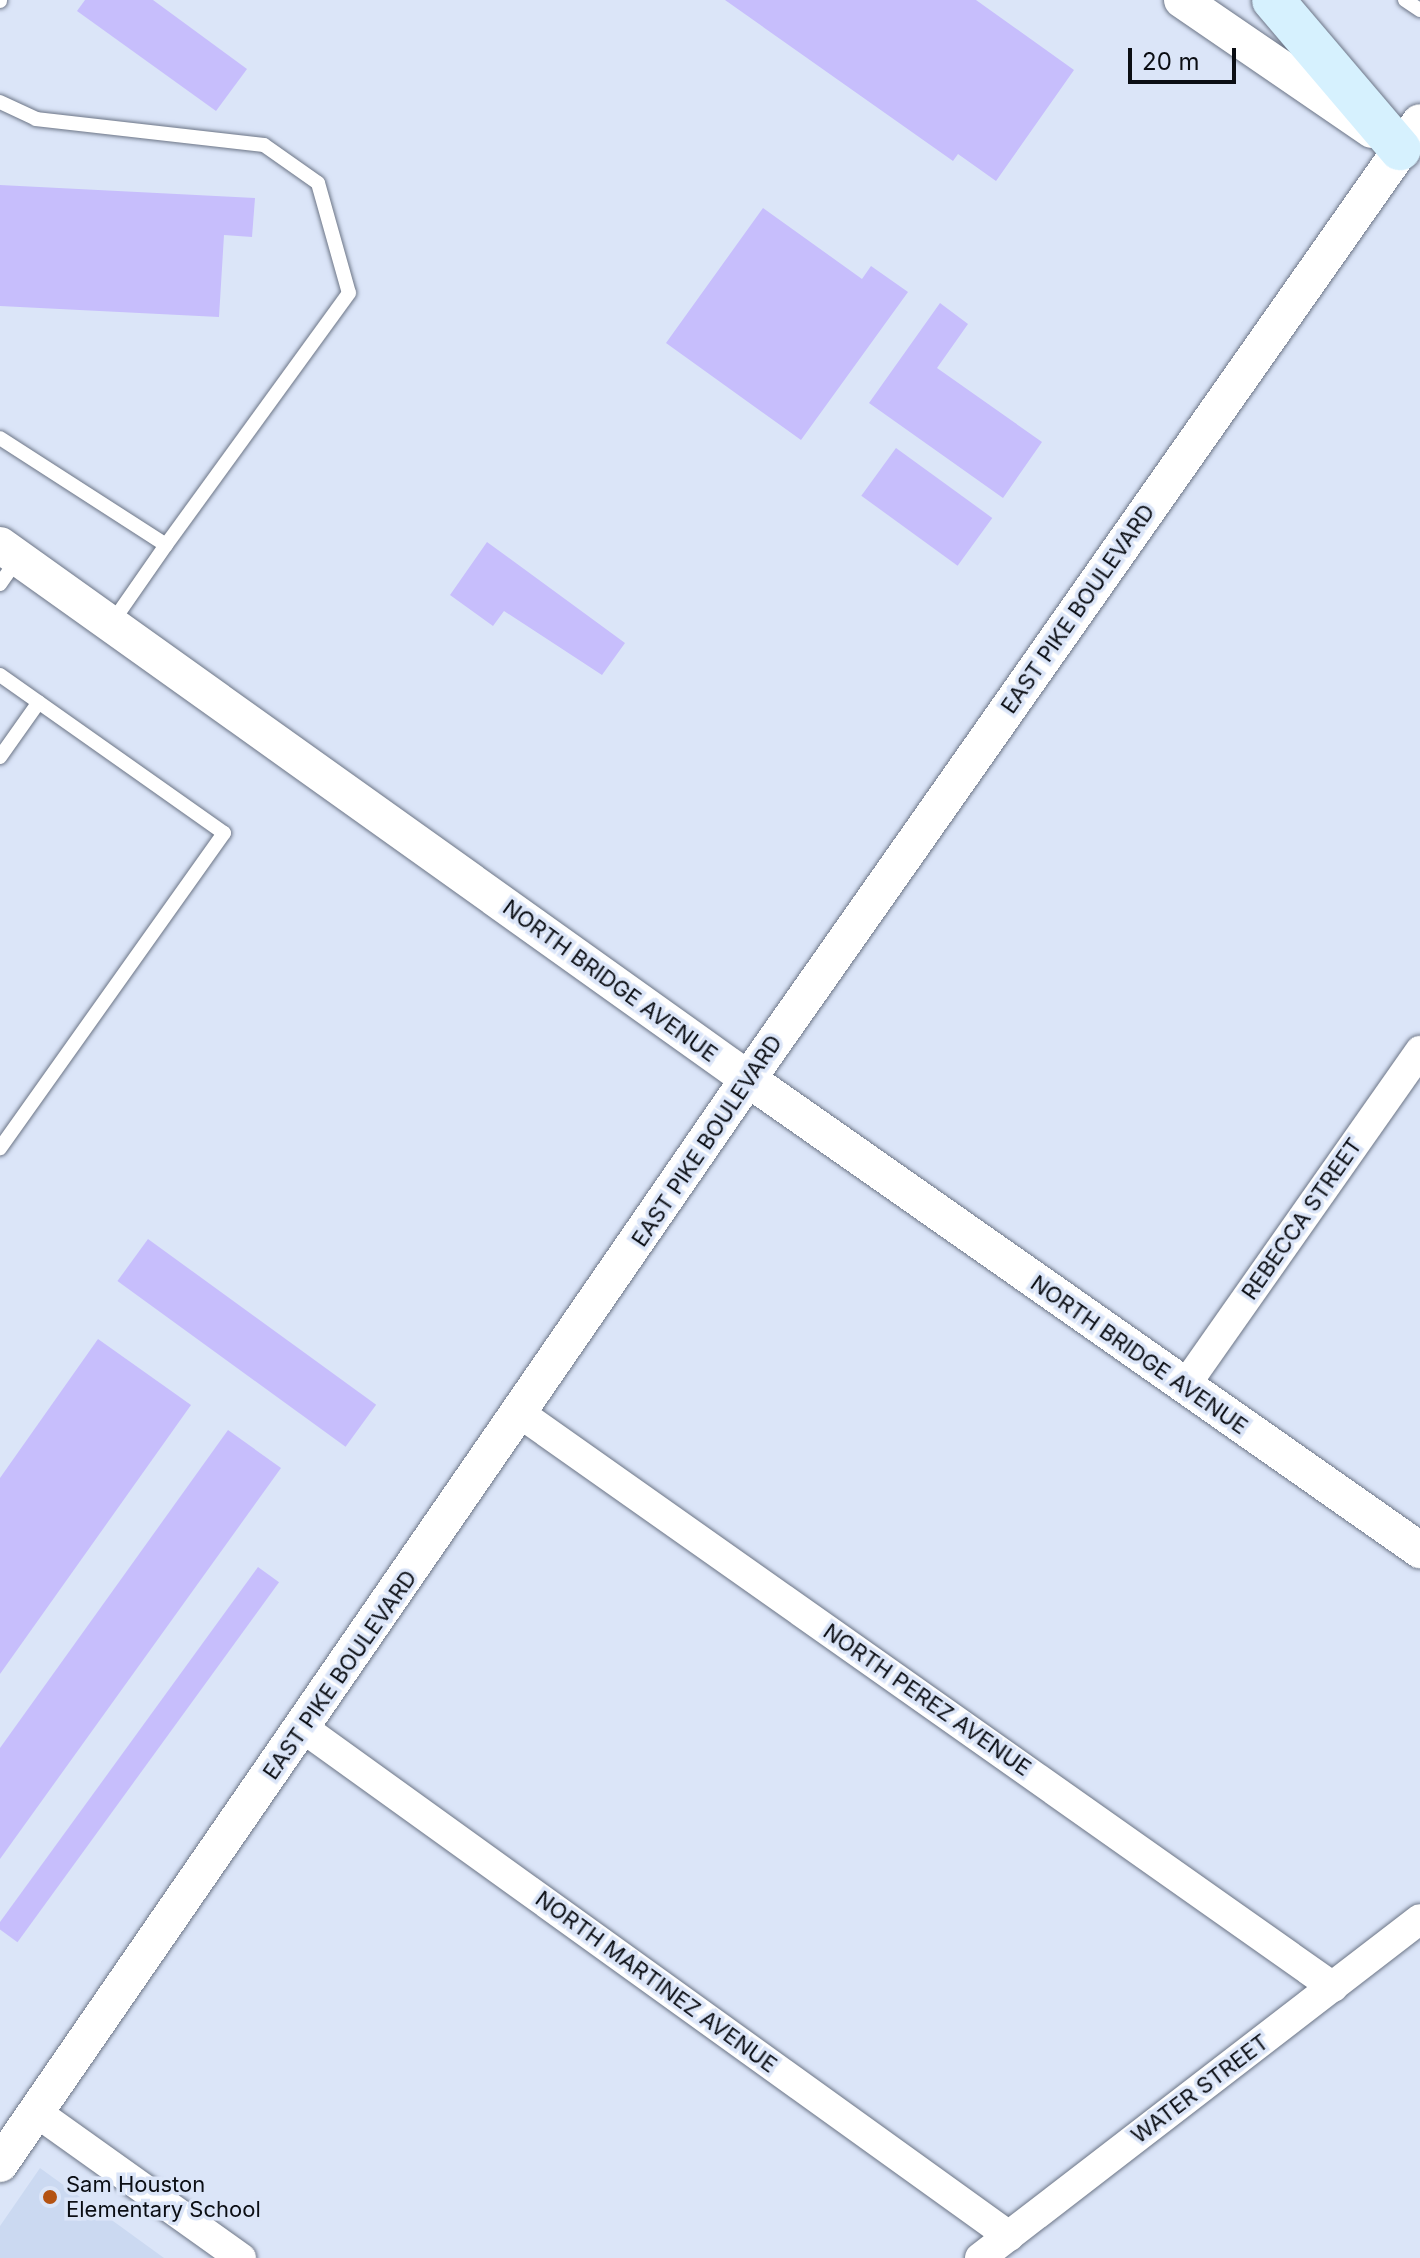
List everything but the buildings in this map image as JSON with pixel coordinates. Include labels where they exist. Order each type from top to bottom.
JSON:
[{"type":"main road","points":[[1273,0],[1413,145]]},
{"type":"street","points":[[1182,0],[1413,145]]},
{"type":"street","name":"EAST PIKE BOULEVARD","points":[[0,2164],[521,1414],[748,1079],[1413,145]]},
{"type":"street","name":"NORTH BRIDGE AVENUE","points":[[6,562],[111,624],[748,1079],[1420,1550]]},
{"type":"street","name":"REBECCA STREET","points":[[1184,1387],[1420,1051]]},
{"type":"street","name":"NORTH PEREZ AVENUE","points":[[521,1414],[1333,1987]]},
{"type":"street","name":"NORTH MARTINEZ AVENUE","points":[[303,1728],[1009,2236]]},
{"type":"street","name":"WATER STREET","points":[[980,2258],[1420,1919]]},
{"type":"street","points":[[36,2112],[241,2258]]},
{"type":"lane","points":[[0,102],[36,119],[264,145],[318,183],[349,293],[111,624]]},
{"type":"lane","points":[[0,438],[166,545]]},
{"type":"lane","points":[[0,675],[224,833],[0,1148]]},
{"type":"lane","points":[[0,757],[39,702]]},
{"type":"lane","points":[[0,1118],[14,1128]]},
{"type":"shaded area","name":"Sam Houston Elementary School","points":[[40,2168],[164,2258],[0,2258],[0,2226]]},
{"type":"place","name":"Sam Houston Elementary School","points":[[50,2197]]}]
